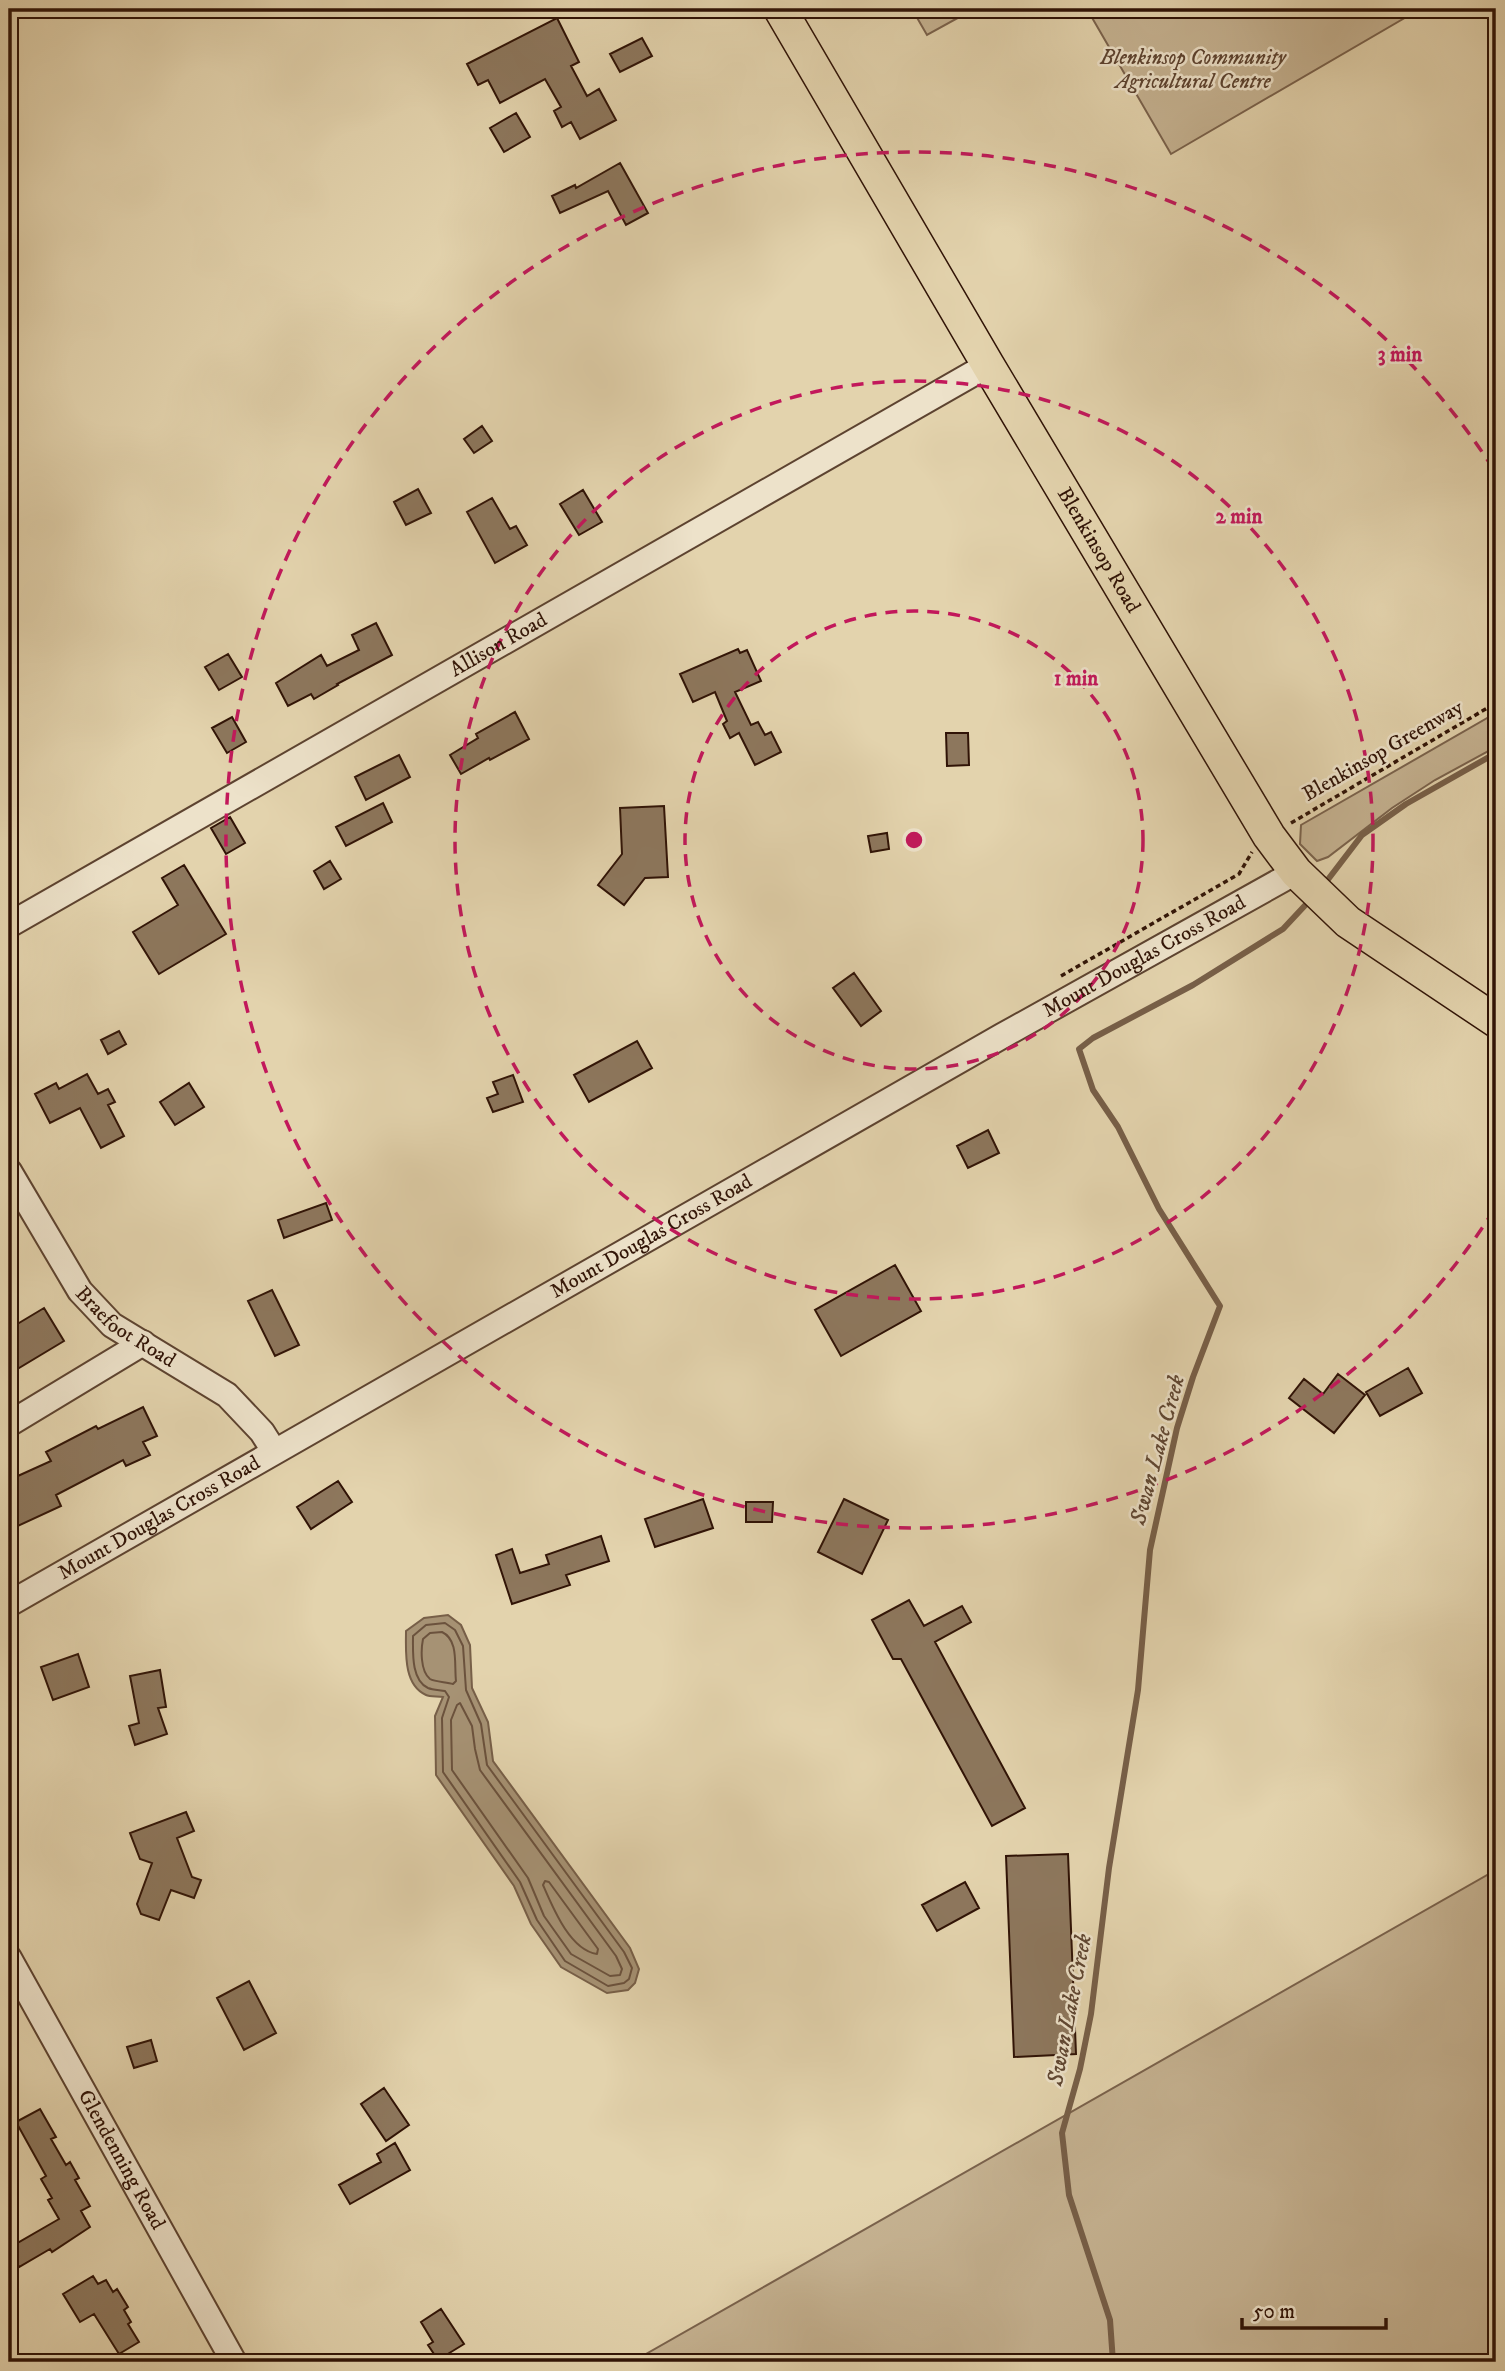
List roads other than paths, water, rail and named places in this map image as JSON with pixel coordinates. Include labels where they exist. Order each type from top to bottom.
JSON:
[{"type":"main road","name":"Blenkinsop Road","points":[[780,9],[988,365],[1269,836],[1296,872],[1348,922],[1496,1021]]},
{"type":"street","name":"Allison Road","points":[[9,925],[988,365]]},
{"type":"street","name":"Mount Douglas Cross Road","points":[[9,1604],[1296,872]]},
{"type":"street","name":"Braefoot Road","points":[[9,1171],[80,1291],[112,1325],[227,1395],[262,1432],[274,1451]]},
{"type":"street","points":[[9,1424],[143,1343]]},
{"type":"street","name":"Glendenning Road","points":[[9,1958],[234,2362]]},
{"type":"water","points":[[448,1615],[461,1625],[470,1645],[472,1688],[488,1722],[493,1761],[630,1948],[639,1969],[635,1983],[628,1990],[607,1993],[561,1967],[531,1924],[514,1886],[436,1775],[435,1716],[443,1697],[426,1695],[413,1684],[407,1667],[406,1631],[424,1618]]},
{"type":"waterway","name":"Swan Lake Creek","points":[[1323,886],[1362,835],[1406,804],[1496,753]]},
{"type":"waterway","name":"Swan Lake Creek","points":[[1113,2362],[1110,2320],[1069,2195],[1062,2133],[1080,2069],[1091,2014],[1109,1868],[1138,1690],[1150,1550],[1177,1428],[1220,1306],[1159,1209],[1118,1127],[1093,1090],[1079,1049],[1093,1038],[1193,985],[1283,929],[1311,899]]},
{"type":"park label","name":"Blenkinsop Community Agricultural Centre","points":[[1193,70]]}]
